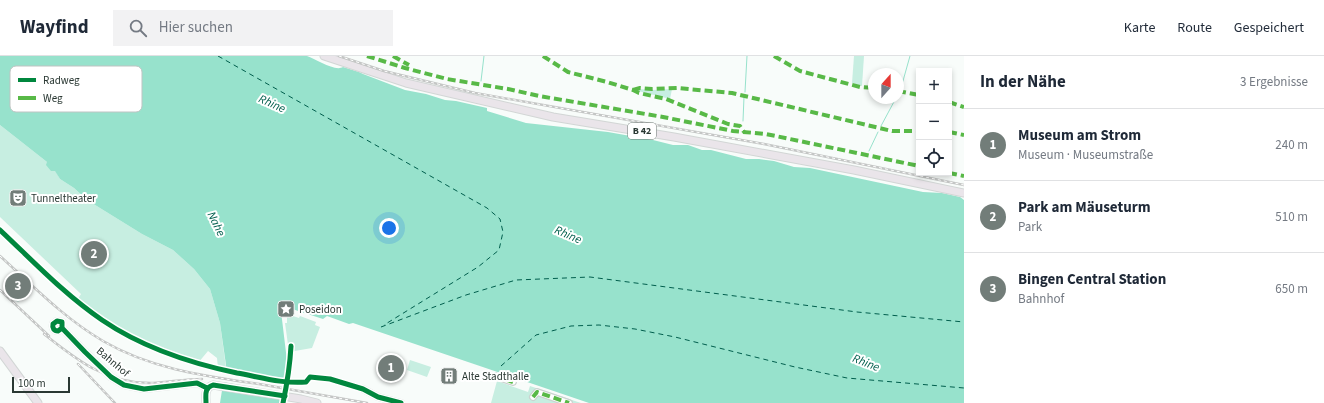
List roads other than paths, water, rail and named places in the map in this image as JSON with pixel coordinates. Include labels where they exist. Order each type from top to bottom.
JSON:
[{"type":"main road","name":"B 42","points":[[324,56],[406,83],[553,117],[682,138],[854,170],[964,193]]},
{"type":"main road","points":[[0,351],[38,403]]},
{"type":"main road","points":[[206,403],[207,388],[212,385],[305,399],[317,403]]},
{"type":"street","name":"Bahnhof","points":[[62,328],[111,377],[124,385],[144,389],[197,383],[207,388]]},
{"type":"street","points":[[495,376],[513,382]]},
{"type":"street","points":[[363,389],[378,397],[401,403]]},
{"type":"street","points":[[533,397],[537,392],[569,403]]},
{"type":"water","points":[[0,56],[307,56],[330,67],[343,67],[405,90],[487,108],[487,111],[526,123],[608,132],[673,145],[688,145],[702,150],[711,150],[746,159],[774,161],[794,167],[810,168],[923,192],[942,193],[960,197],[964,200],[964,403],[589,403],[353,323],[349,324],[327,316],[323,319],[286,307],[281,311],[287,361],[282,403],[220,403],[226,365],[220,323],[210,289],[194,269],[173,250],[142,234],[87,200],[74,188],[60,179],[55,171],[51,171],[46,165],[47,162],[0,125]]},
{"type":"waterway","points":[[481,81],[484,56]]},
{"type":"waterway","points":[[745,92],[747,56]]},
{"type":"waterway","points":[[904,77],[910,56]]},
{"type":"waterway","points":[[743,121],[744,97]]},
{"type":"waterway","points":[[881,126],[893,104]]},
{"type":"waterway","points":[[869,151],[878,132]]},
{"type":"railway","points":[[339,56],[384,71],[475,93],[764,144],[964,185]]},
{"type":"railway","points":[[0,256],[62,312],[89,332],[121,351],[159,365],[179,370],[367,403]]},
{"type":"railway","points":[[0,290],[49,336]]},
{"type":"railway","points":[[44,334],[81,362],[121,380],[153,383],[202,379]]},
{"type":"railway","points":[[78,364],[115,403]]},
{"type":"place","name":"Tunneltheater","points":[[18,198]]},
{"type":"place","name":"Park am Mäuseturm","points":[[94,254]]},
{"type":"place","name":"Bingen Central Station","points":[[18,286]]},
{"type":"place","name":"Poseidon","points":[[286,309]]},
{"type":"place","name":"Museum am Strom","points":[[391,368]]},
{"type":"place","name":"Alte Stadthalle","points":[[449,376]]},
{"type":"water label","name":"Rhine","points":[[272,104]]},
{"type":"water label","name":"Nahe","points":[[216,224]]},
{"type":"water label","name":"Rhine","points":[[568,235]]},
{"type":"water label","name":"Rhine","points":[[866,363]]}]
